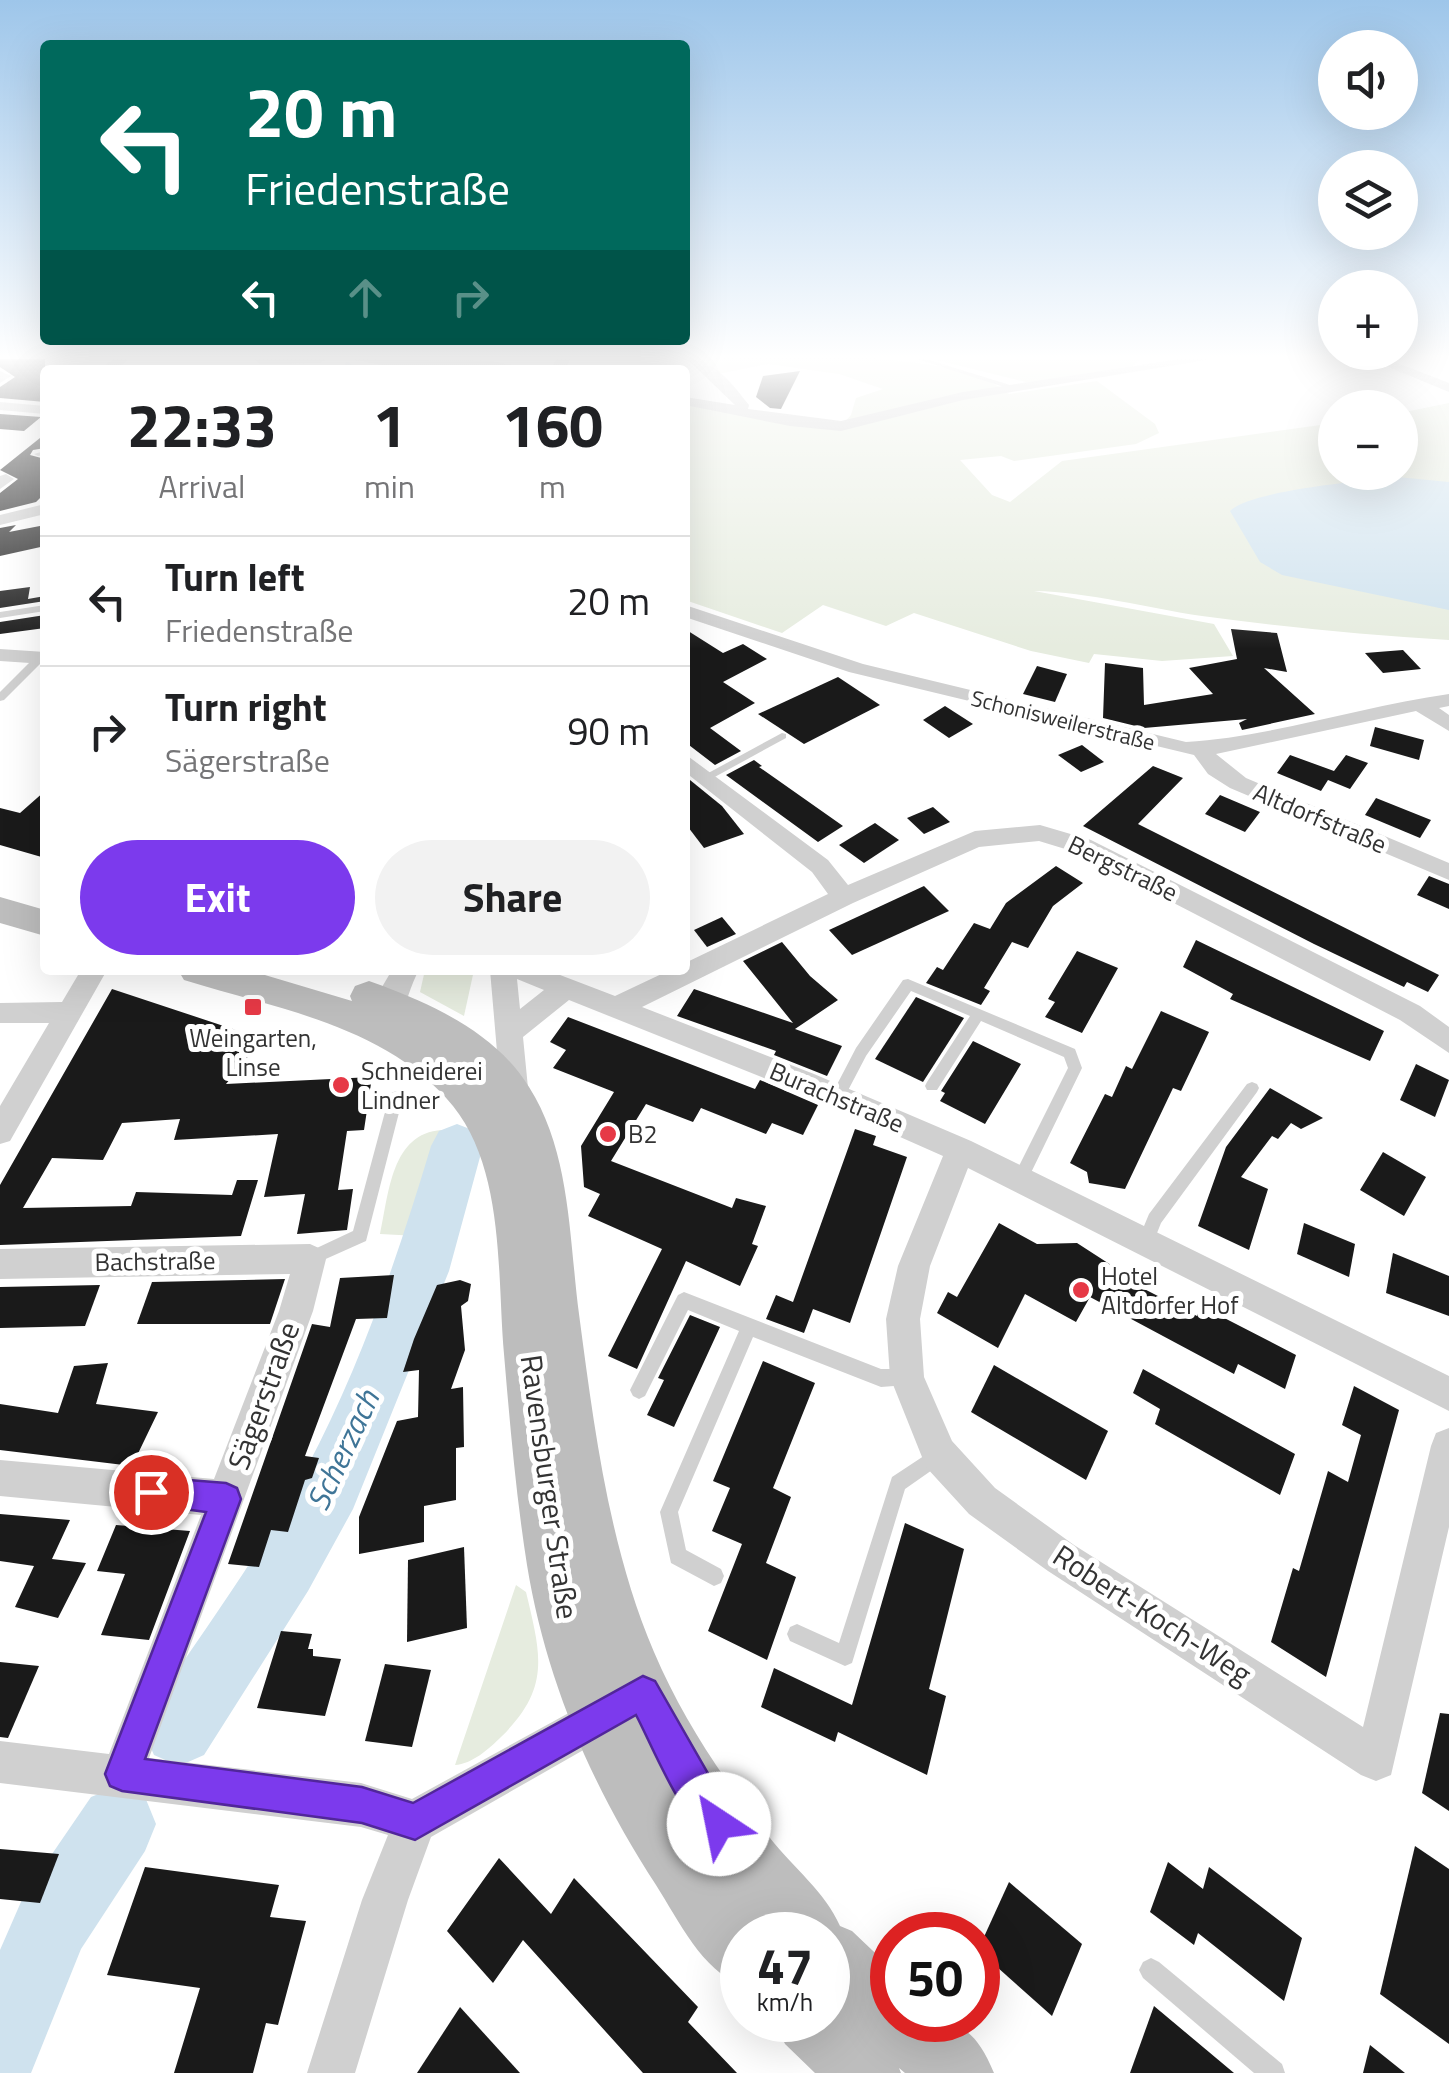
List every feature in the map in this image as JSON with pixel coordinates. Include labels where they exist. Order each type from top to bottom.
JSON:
[{"type":"main road","points":[[0,883],[40,894]]},
{"type":"main road","points":[[0,910],[40,922]]},
{"type":"main road","points":[[229,975],[393,1001]]},
{"type":"main road","points":[[306,975],[393,1001],[460,1039],[516,1100]]},
{"type":"main road","name":"Ravensburger Straße","points":[[393,1001],[435,1061],[480,1110],[498,1144],[510,1196],[560,1589],[575,1652],[698,1796],[789,1912]]},
{"type":"main road","name":"Ravensburger Straße","points":[[516,1100],[538,1173],[566,1402],[593,1546],[612,1619],[621,1705],[666,1846],[720,1921]]},
{"type":"main road","points":[[853,2041],[959,2073]]},
{"type":"street","points":[[0,520],[40,510]]},
{"type":"street","name":"Schonisweilerstraße","points":[[690,614],[856,668],[1117,734],[1202,750],[1419,703],[1449,700]]},
{"type":"street","points":[[0,655],[40,658]]},
{"type":"street","points":[[1419,703],[1449,725]]},
{"type":"street","name":"Altdorfstraße","points":[[1202,750],[1216,769],[1238,783],[1449,872]]},
{"type":"street","points":[[690,764],[820,866],[844,897]]},
{"type":"street","name":"Bergstraße","points":[[690,973],[844,897],[975,840],[1027,833],[1066,838],[1410,1013],[1449,1042]]},
{"type":"street","points":[[0,1132],[91,975]]},
{"type":"street","name":"Ravensburger Straße","points":[[503,975],[516,1100]]},
{"type":"street","name":"Burachstraße","points":[[533,975],[838,1096],[960,1150],[1449,1394]]},
{"type":"street","name":"Bergstraße","points":[[618,1008],[685,975]]},
{"type":"street","points":[[508,1033],[566,988]]},
{"type":"street","points":[[0,1013],[70,1012]]},
{"type":"street","name":"Robert-Koch-Weg","points":[[960,1150],[914,1266],[903,1319],[907,1376],[939,1454],[982,1500],[1061,1558],[1376,1760],[1449,1446]]},
{"type":"street","name":"Bachstraße","points":[[0,1264],[310,1259]]},
{"type":"street","name":"Sägerstraße","points":[[122,1774],[296,1311],[310,1259]]},
{"type":"street","points":[[0,1478],[226,1499]]},
{"type":"street","points":[[332,2073],[385,1900],[415,1822],[621,1705]]},
{"type":"street","points":[[0,1762],[362,1805],[415,1822]]},
{"type":"lane","points":[[0,615],[40,609]]},
{"type":"lane","points":[[0,698],[40,660]]},
{"type":"lane","points":[[707,778],[782,736]]},
{"type":"lane","points":[[838,1096],[861,1052],[908,984],[1070,1053],[1075,1068],[1020,1180]]},
{"type":"lane","points":[[932,1086],[978,1014]]},
{"type":"lane","points":[[1146,1243],[1155,1218],[1252,1088]]},
{"type":"lane","points":[[310,1259],[360,1236],[396,1098]]},
{"type":"lane","points":[[639,1390],[684,1300],[881,1378],[907,1376]]},
{"type":"lane","points":[[714,1576],[678,1556],[670,1512],[749,1327]]},
{"type":"lane","points":[[798,1634],[845,1656],[898,1484],[939,1454]]},
{"type":"lane","points":[[1152,1970],[1272,2073]]},
{"type":"shaded area","points":[[690,456],[1052,456],[1014,461],[1001,456],[960,460],[992,495],[1010,502],[1062,461],[1100,456],[1318,456],[1318,490],[1418,490],[1418,456],[1449,456],[1449,640],[1264,624],[1034,591],[1214,624],[1233,656],[1162,661],[1094,654],[1089,663],[1031,651],[914,613],[886,626],[823,605],[782,633],[690,602]]},
{"type":"shaded area","points":[[424,975],[473,975],[464,1016],[420,992]]},
{"type":"shaded area","points":[[442,1130],[418,1236],[380,1234],[390,1184],[402,1154],[425,1134]]},
{"type":"shaded area","points":[[516,1585],[526,1592],[535,1634],[535,1686],[528,1703],[501,1737],[474,1759],[455,1765]]},
{"type":"water","points":[[1418,479],[1449,482],[1449,610],[1282,575],[1260,562],[1230,511],[1260,497],[1318,487],[1318,490],[1418,490]]},
{"type":"building","points":[[18,456],[40,458],[40,498],[0,511],[0,493],[18,479],[0,470]]},
{"type":"building","points":[[16,525],[9,532],[40,526],[40,547],[0,556],[0,528]]},
{"type":"building","points":[[30,587],[28,599],[40,597],[40,602],[0,608],[0,591]]},
{"type":"building","points":[[40,616],[40,629],[0,634],[0,622]]},
{"type":"building","points":[[1231,629],[1277,633],[1287,672],[1264,668],[1315,714],[1242,730],[1239,723],[1247,719],[1144,728],[1103,718],[1105,663],[1143,668],[1144,705],[1213,694],[1189,668],[1237,659]]},
{"type":"building","points":[[690,632],[723,653],[743,644],[767,659],[723,682],[755,703],[710,728],[741,751],[715,765],[690,746]]},
{"type":"building","points":[[1403,650],[1421,669],[1383,673],[1365,653]]},
{"type":"building","points":[[1037,666],[1067,674],[1055,702],[1023,694]]},
{"type":"building","points":[[838,677],[880,705],[804,744],[758,714]]},
{"type":"building","points":[[945,706],[973,724],[949,738],[923,720]]},
{"type":"building","points":[[1375,727],[1424,740],[1419,760],[1370,746]]},
{"type":"building","points":[[1082,745],[1104,762],[1081,772],[1058,755]]},
{"type":"building","points":[[1290,755],[1334,771],[1346,755],[1368,763],[1350,789],[1328,780],[1321,791],[1277,773]]},
{"type":"building","points":[[754,760],[843,826],[818,842],[726,775]]},
{"type":"building","points":[[1153,766],[1183,778],[1138,824],[1439,975],[1428,992],[1407,982],[1404,987],[1314,944],[1083,826]]},
{"type":"building","points":[[690,780],[722,806],[744,834],[704,848],[690,830]]},
{"type":"building","points":[[40,795],[40,857],[0,845],[0,808],[20,813]]},
{"type":"building","points":[[1220,795],[1260,812],[1245,832],[1205,814]]},
{"type":"building","points":[[1376,798],[1431,820],[1420,838],[1365,815]]},
{"type":"building","points":[[933,807],[950,822],[924,834],[907,818]]},
{"type":"building","points":[[875,823],[899,840],[864,863],[839,845]]},
{"type":"building","points":[[1056,866],[1083,883],[1053,906],[1028,948],[1012,942],[984,988],[990,991],[981,1005],[926,983],[937,967],[943,970],[974,923],[990,929],[1006,903]]},
{"type":"building","points":[[1429,876],[1449,884],[1449,909],[1417,895]]},
{"type":"building","points":[[924,886],[949,911],[852,955],[829,930]]},
{"type":"building","points":[[722,917],[736,934],[707,947],[694,930]]},
{"type":"building","points":[[1196,940],[1384,1031],[1370,1061],[1230,999],[1233,994],[1183,967]]},
{"type":"building","points":[[782,942],[810,976],[838,1000],[795,1029],[842,1046],[827,1076],[774,1055],[776,1051],[677,1016],[694,989],[793,1023],[743,961]]},
{"type":"building","points":[[1077,951],[1118,968],[1082,1033],[1045,1017],[1055,1002],[1048,999]]},
{"type":"building","points":[[112,989],[263,1039],[226,1084],[372,1077],[364,1130],[347,1131],[338,1190],[353,1189],[347,1230],[297,1234],[305,1194],[264,1197],[278,1134],[174,1140],[180,1119],[122,1123],[103,1160],[52,1158],[23,1208],[131,1206],[136,1192],[232,1195],[237,1180],[258,1180],[241,1236],[0,1245],[0,1185]]},
{"type":"building","points":[[916,997],[964,1018],[923,1082],[875,1059]]},
{"type":"building","points":[[1161,1011],[1209,1032],[1181,1091],[1173,1088],[1125,1189],[1089,1183],[1087,1172],[1070,1163],[1105,1094],[1112,1097],[1126,1066],[1132,1069]]},
{"type":"building","name":"B2","points":[[568,1017],[755,1089],[760,1080],[818,1105],[803,1135],[772,1123],[766,1134],[701,1108],[693,1122],[646,1104],[611,1161],[732,1208],[736,1198],[766,1206],[752,1244],[758,1246],[740,1286],[686,1261],[637,1369],[608,1356],[662,1249],[588,1216],[600,1194],[584,1187],[581,1146],[614,1092],[553,1068],[566,1050],[550,1042]]},
{"type":"building","points":[[973,1041],[1021,1064],[985,1124],[940,1101],[945,1093],[941,1091]]},
{"type":"building","points":[[1416,1064],[1449,1080],[1435,1117],[1400,1100]]},
{"type":"building","points":[[1270,1088],[1323,1118],[1301,1129],[1291,1123],[1278,1139],[1272,1136],[1241,1177],[1268,1189],[1249,1250],[1198,1226],[1226,1147]]},
{"type":"building","points":[[855,1129],[876,1136],[873,1145],[907,1157],[850,1323],[813,1309],[804,1333],[766,1319],[776,1295],[793,1302]]},
{"type":"building","points":[[1383,1152],[1426,1177],[1404,1216],[1360,1190]]},
{"type":"building","points":[[999,1223],[1037,1244],[1077,1243],[1111,1265],[1111,1272],[1197,1316],[1201,1306],[1296,1355],[1285,1389],[1238,1364],[1234,1374],[1090,1297],[1076,1322],[1025,1294],[998,1348],[937,1313],[948,1292],[957,1297]]},
{"type":"building","points":[[1304,1223],[1355,1244],[1349,1277],[1297,1254]]},
{"type":"building","points":[[1393,1253],[1449,1276],[1449,1316],[1386,1293]]},
{"type":"building","points":[[394,1275],[387,1318],[356,1319],[305,1456],[319,1458],[312,1478],[305,1480],[288,1532],[271,1530],[259,1567],[228,1564],[312,1324],[330,1327],[340,1278]]},
{"type":"building","points":[[285,1279],[270,1324],[137,1324],[152,1282]]},
{"type":"building","points":[[460,1280],[471,1284],[468,1301],[461,1306],[465,1350],[451,1389],[463,1387],[464,1447],[456,1448],[456,1500],[424,1506],[424,1542],[359,1554],[359,1517],[397,1421],[418,1417],[419,1370],[403,1372],[414,1339],[437,1285]]},
{"type":"building","points":[[100,1285],[85,1326],[0,1328],[0,1287]]},
{"type":"building","points":[[690,1315],[720,1327],[674,1427],[647,1415],[664,1380],[658,1378]]},
{"type":"building","points":[[763,1361],[815,1383],[773,1488],[791,1497],[766,1563],[796,1577],[767,1660],[708,1631],[742,1544],[712,1531],[730,1488],[713,1481]]},
{"type":"building","points":[[108,1363],[96,1404],[158,1412],[132,1466],[0,1450],[0,1404],[58,1413],[74,1366]]},
{"type":"building","points":[[994,1365],[1108,1431],[1086,1480],[971,1412]]},
{"type":"building","points":[[1143,1369],[1295,1454],[1280,1495],[1155,1424],[1160,1409],[1133,1393]]},
{"type":"building","points":[[1354,1386],[1399,1410],[1326,1677],[1271,1642],[1293,1568],[1299,1571],[1328,1471],[1348,1482],[1361,1435],[1342,1425]]},
{"type":"building","points":[[0,1514],[70,1520],[52,1559],[86,1563],[58,1618],[15,1607],[34,1566],[0,1561]]},
{"type":"building","points":[[905,1523],[964,1549],[929,1689],[946,1696],[927,1775],[838,1732],[835,1742],[761,1707],[774,1668],[852,1705]]},
{"type":"building","points":[[116,1525],[190,1531],[149,1640],[101,1635],[125,1574],[97,1571]]},
{"type":"building","points":[[464,1547],[467,1628],[407,1642],[408,1560]]},
{"type":"building","points":[[281,1631],[312,1634],[308,1649],[313,1649],[313,1656],[341,1659],[325,1716],[257,1708]]},
{"type":"building","points":[[0,1662],[39,1666],[8,1738],[0,1737]]},
{"type":"building","points":[[385,1664],[431,1670],[412,1747],[365,1741]]},
{"type":"building","points":[[1440,1713],[1449,1714],[1449,1811],[1422,1793]]},
{"type":"building","points":[[1415,1846],[1449,1869],[1449,2044],[1380,1994]]},
{"type":"building","points":[[0,1849],[59,1854],[40,1903],[0,1899]]},
{"type":"building","points":[[499,1858],[551,1914],[574,1878],[698,2007],[688,2022],[737,2073],[643,2073],[523,1940],[493,1983],[447,1931]]},
{"type":"building","points":[[1168,1862],[1203,1889],[1209,1867],[1302,1938],[1284,2001],[1198,1933],[1194,1945],[1150,1912]]},
{"type":"building","points":[[145,1867],[279,1885],[270,1917],[306,1921],[278,2025],[266,2023],[253,2073],[174,2073],[200,1988],[107,1975]]},
{"type":"building","points":[[1009,1882],[1082,1944],[1052,2016],[1000,1970],[1000,1912],[995,1912]]},
{"type":"building","points":[[1154,2006],[1234,2073],[1130,2073]]},
{"type":"building","points":[[460,2007],[520,2073],[417,2073]]},
{"type":"building","points":[[1370,2045],[1405,2073],[1363,2073]]},
{"type":"waterway","name":"Scherzach","points":[[179,1730],[285,1568],[331,1487],[421,1271],[457,1146]]},
{"type":"waterway","name":"Scherzach","points":[[0,2047],[52,1923],[118,1824]]},
{"type":"place","name":"Weingarten, Linse","points":[[253,1007]]},
{"type":"place","name":"Schneiderei Lindner","points":[[341,1085]]},
{"type":"place","name":"B2","points":[[608,1134]]},
{"type":"place","name":"Hotel Altdorfer Hof","points":[[1081,1290]]},
{"type":"route","points":[[151,1492],[226,1499],[122,1774],[362,1805],[415,1822],[643,1692],[698,1796],[719,1824]]}]
